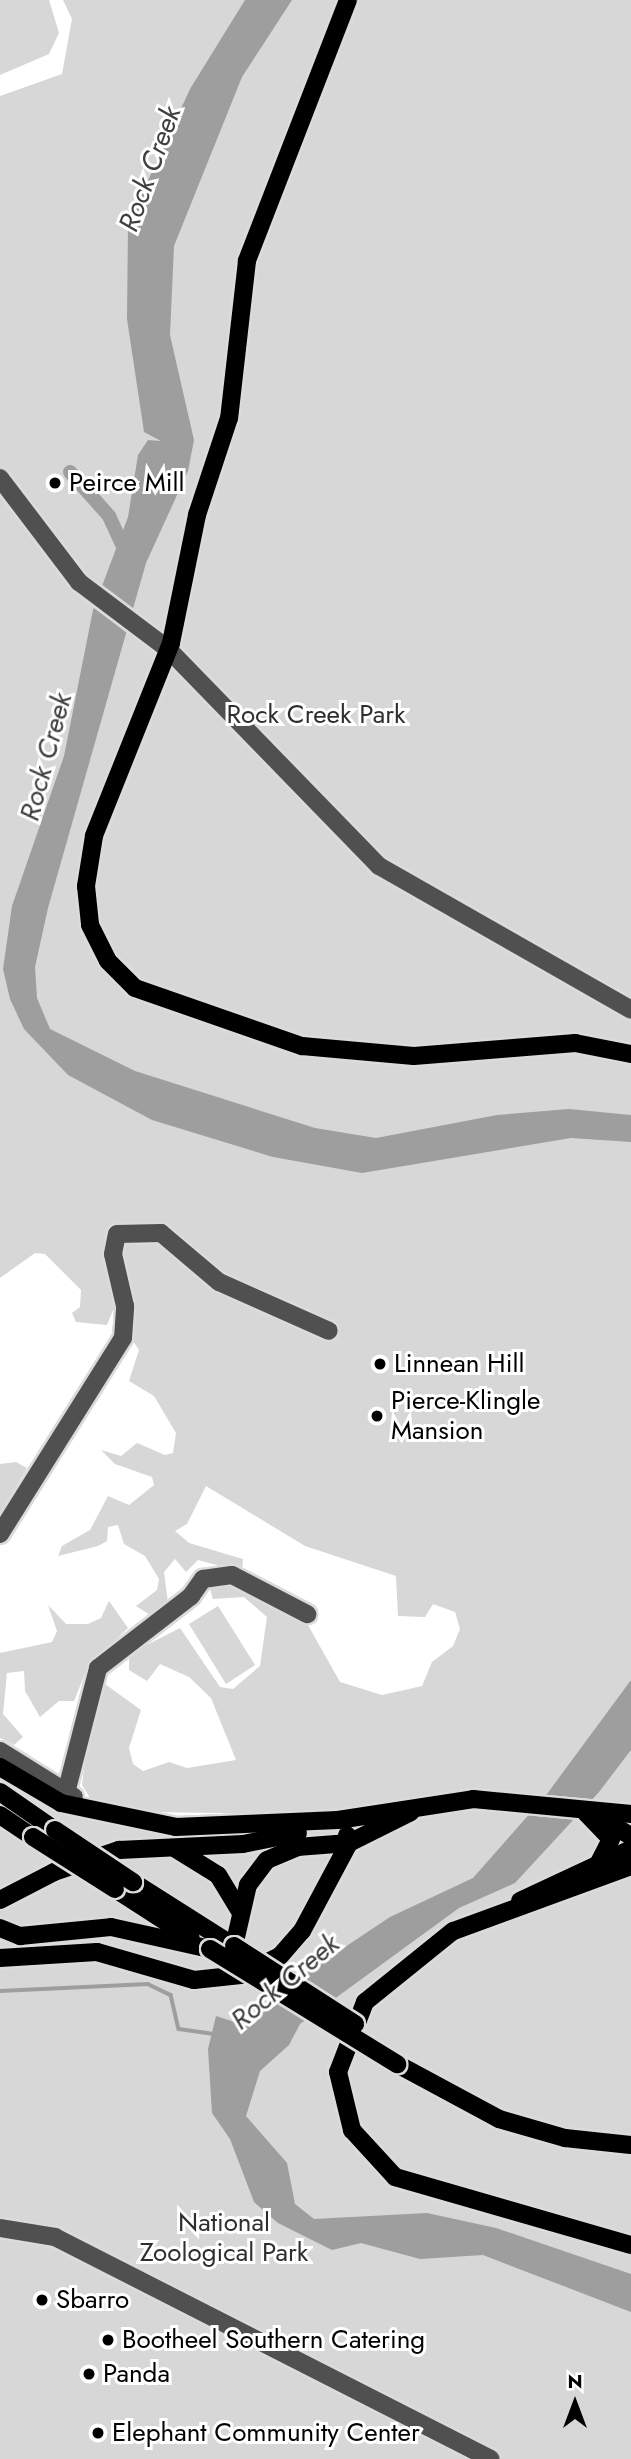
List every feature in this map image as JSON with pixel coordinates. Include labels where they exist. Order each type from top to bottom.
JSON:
[{"type":"main road","points":[[348,0],[247,261],[232,408],[197,515],[162,644],[104,804],[87,869],[92,932],[125,980],[204,1017],[323,1050],[414,1056],[564,1043],[631,1054]]},
{"type":"main road","points":[[0,1767],[81,1809],[176,1827],[341,1820]]},
{"type":"main road","points":[[0,1792],[133,1882],[201,1941]]},
{"type":"main road","points":[[2,1897],[119,1850],[243,1844],[341,1820],[427,1804],[504,1800],[586,1813],[631,1814]]},
{"type":"main road","points":[[234,1946],[248,1885],[267,1860],[297,1847],[349,1843],[427,1804]]},
{"type":"main road","points":[[586,1813],[631,1836]]},
{"type":"main road","points":[[586,1813],[611,1839],[597,1867]]},
{"type":"main road","points":[[0,1815],[115,1889],[400,2059],[513,2112],[631,2134]]},
{"type":"main road","points":[[0,1958],[97,1952],[194,1980],[241,1975],[291,1945],[349,1843],[341,1820]]},
{"type":"main road","points":[[172,1847],[218,1875],[241,1915]]},
{"type":"main road","points":[[631,1849],[597,1867],[453,1931],[365,2002],[339,2060],[347,2119],[370,2157],[405,2181],[631,2245]]},
{"type":"main road","points":[[498,1912],[551,1900],[631,1866]]},
{"type":"main road","points":[[0,1928],[20,1936],[111,1927],[234,1946],[466,2104],[519,2126],[631,2145]]},
{"type":"street","points":[[0,478],[81,584],[162,644],[385,871],[631,1010]]},
{"type":"street","points":[[0,1534],[123,1338],[125,1306],[113,1254],[117,1234],[161,1233],[219,1282],[329,1331]]},
{"type":"street","points":[[67,1789],[89,1684],[98,1668],[191,1596],[203,1578],[232,1575],[307,1614]]},
{"type":"street","points":[[0,1751],[67,1789],[81,1809]]},
{"type":"street","points":[[0,1940],[20,1936]]},
{"type":"street","points":[[0,2228],[55,2237],[491,2459]]},
{"type":"green space","points":[[0,0],[49,0],[59,33],[49,54],[0,75]]},
{"type":"green space","name":"Rock Creek Park","points":[[63,0],[631,0],[631,2459],[0,2459],[0,1775],[45,1804],[89,1820],[180,1834],[247,1834],[283,1814],[142,1812],[90,1798],[82,1785],[89,1728],[105,1684],[141,1710],[129,1748],[133,1764],[143,1771],[169,1762],[187,1768],[236,1760],[211,1698],[189,1677],[160,1664],[147,1681],[129,1670],[129,1654],[180,1628],[220,1687],[233,1689],[260,1666],[267,1617],[244,1597],[213,1599],[209,1586],[226,1584],[304,1618],[340,1682],[382,1695],[422,1686],[432,1662],[453,1646],[460,1629],[455,1612],[433,1604],[425,1617],[398,1616],[396,1576],[305,1546],[206,1486],[187,1524],[175,1531],[189,1543],[243,1559],[242,1572],[198,1560],[186,1572],[175,1559],[164,1572],[168,1603],[152,1616],[136,1606],[157,1590],[159,1579],[145,1556],[124,1544],[118,1525],[108,1527],[107,1541],[98,1546],[58,1556],[62,1546],[90,1530],[108,1496],[129,1505],[154,1485],[152,1477],[115,1464],[101,1450],[121,1456],[137,1443],[165,1455],[173,1453],[176,1433],[154,1396],[129,1381],[139,1350],[113,1310],[107,1325],[76,1322],[72,1313],[80,1307],[81,1290],[45,1254],[35,1253],[0,1278],[0,96],[62,74],[72,19]]},
{"type":"green space","points":[[16,1462],[27,1468],[0,1513],[0,1464]]},
{"type":"green space","points":[[109,1601],[128,1628],[88,1666],[74,1701],[59,1701],[40,1717],[25,1691],[24,1671],[7,1673],[3,1714],[23,1737],[14,1745],[0,1738],[0,1653],[52,1642],[57,1631],[48,1605],[66,1624],[88,1624],[101,1618]]},
{"type":"green space","points":[[218,1606],[255,1665],[226,1684],[189,1624]]},
{"type":"shaded area","points":[[245,0],[292,0],[242,77],[174,246],[170,335],[194,440],[188,471],[146,563],[48,908],[35,967],[37,998],[50,1029],[135,1071],[315,1128],[376,1138],[497,1115],[569,1109],[631,1115],[631,1142],[571,1138],[362,1173],[273,1157],[152,1120],[68,1075],[24,1029],[10,999],[3,969],[12,906],[64,756],[93,610],[128,517],[138,455],[148,440],[161,441],[144,432],[127,319],[128,224],[190,89]]},
{"type":"shaded area","points":[[631,1680],[631,1750],[599,1792],[515,1883],[459,1908],[300,2024],[289,2045],[260,2071],[246,2116],[287,2163],[295,2204],[314,2219],[427,2213],[496,2228],[631,2274],[631,2312],[483,2255],[420,2259],[361,2243],[332,2250],[278,2223],[254,2202],[230,2139],[212,2113],[208,2049],[216,2016],[247,2026],[300,1977],[390,1917],[473,1878],[547,1794]]},
{"type":"waterway","points":[[70,472],[109,516],[126,553]]},
{"type":"waterway","points":[[0,1991],[148,1984],[171,1995],[179,2029],[214,2034]]},
{"type":"place","name":"Peirce Mill","points":[[55,483]]},
{"type":"place","name":"Linnean Hill","points":[[380,1364]]},
{"type":"place","name":"Pierce-Klingle Mansion","points":[[377,1416]]},
{"type":"place","name":"Sbarro","points":[[42,2300]]},
{"type":"place","name":"Bootheel Southern Catering","points":[[108,2340]]},
{"type":"place","name":"Panda","points":[[89,2374]]},
{"type":"place","name":"Elephant Community Center","points":[[98,2433]]},
{"type":"water label","name":"Rock Creek","points":[[150,169]]},
{"type":"water label","name":"Rock Creek","points":[[46,757]]},
{"type":"water label","name":"Rock Creek","points":[[285,1982]]},
{"type":"park label","name":"National Zoological Park","points":[[224,2238]]}]
